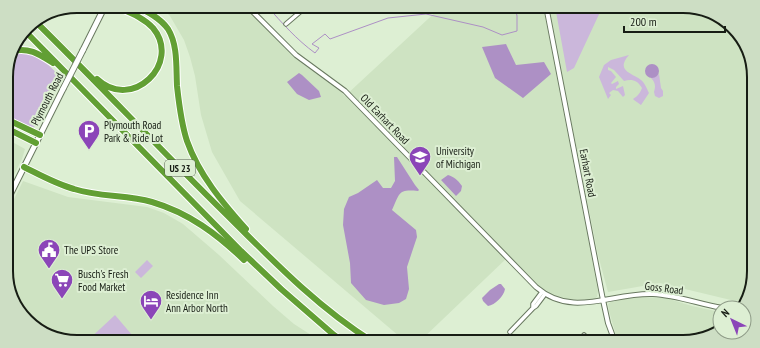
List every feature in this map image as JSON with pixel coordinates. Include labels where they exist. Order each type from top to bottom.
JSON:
[{"type":"highway","points":[[64,49],[100,82],[112,88],[122,90],[141,86],[151,79],[157,70],[161,50],[158,37],[153,28],[147,22],[129,13]]},
{"type":"highway","points":[[149,13],[161,21],[171,37],[175,52],[180,115],[186,139],[194,159],[211,188],[276,263]]},
{"type":"highway","name":"US 23","points":[[40,26],[223,212],[307,293],[329,311],[363,335]]},
{"type":"highway","name":"US 23","points":[[29,35],[271,281],[334,335]]},
{"type":"highway","points":[[19,51],[28,50],[39,54],[60,67]]},
{"type":"highway","points":[[13,122],[40,135]]},
{"type":"highway","points":[[13,132],[36,143]]},
{"type":"highway","points":[[24,167],[74,190],[151,202],[196,220],[217,235],[281,296],[334,335]]},
{"type":"main road","name":"Plymouth Road","points":[[13,188],[102,13]]},
{"type":"street","name":"Old Earhart Road","points":[[255,13],[296,55],[345,91],[544,293],[570,303],[586,304],[603,300]]},
{"type":"street","points":[[286,24],[299,13]]},
{"type":"street","name":"Earhart Road","points":[[547,13],[603,300],[612,335]]},
{"type":"street","points":[[510,332],[536,306],[544,293]]},
{"type":"street","name":"Goss Road","points":[[603,300],[642,294],[655,294],[712,306]]},
{"type":"shaded area","name":"University of Michigan","points":[[167,13],[250,13],[302,63],[333,85],[345,96],[434,13],[544,13],[598,291],[597,297],[593,300],[573,302],[555,297],[539,288],[508,257],[426,335],[398,335],[240,201],[212,152],[201,115],[195,76],[190,57],[184,40]]},
{"type":"shaded area","points":[[549,13],[683,13],[695,14],[707,18],[722,26],[734,38],[745,61],[747,77],[747,271],[746,283],[742,295],[740,300],[731,300],[660,283],[608,292],[598,255]]},
{"type":"shaded area","points":[[556,13],[600,13],[574,68],[567,72]]},
{"type":"shaded area","points":[[506,44],[516,65],[544,62],[551,74],[523,98],[495,78],[482,47]]},
{"type":"shaded area","points":[[26,51],[39,56],[62,78],[40,123],[34,127],[28,126],[13,118],[13,73],[19,52]]},
{"type":"shaded area","points":[[629,55],[625,60],[624,68],[626,71],[642,81],[649,93],[641,105],[633,99],[639,94],[642,88],[636,82],[632,80],[624,81],[614,70],[608,67],[608,70],[611,71],[616,77],[611,83],[612,84],[618,81],[619,84],[616,89],[623,86],[625,95],[623,97],[618,91],[613,90],[609,93],[611,95],[608,99],[599,77],[604,65],[611,60]]},
{"type":"shaded area","points":[[652,64],[657,66],[659,71],[657,76],[652,78],[647,76],[645,71],[647,66]]},
{"type":"shaded area","points":[[299,73],[319,91],[321,97],[309,100],[297,94],[287,82]]},
{"type":"shaded area","points":[[659,74],[663,96],[659,98],[655,96],[655,84],[651,78]]},
{"type":"shaded area","points":[[13,142],[25,149],[13,177]]},
{"type":"shaded area","points":[[394,157],[397,157],[419,190],[400,193],[392,210],[416,230],[417,237],[407,267],[409,289],[406,299],[399,303],[384,305],[366,300],[351,283],[350,263],[343,225],[344,209],[349,197],[358,193],[377,180],[383,188],[391,188],[395,181]]},
{"type":"shaded area","points":[[448,175],[456,179],[462,186],[461,191],[456,196],[441,180]]},
{"type":"shaded area","points":[[23,181],[68,197],[147,207],[164,213],[183,224],[219,255],[273,306],[294,324],[311,335],[77,335],[65,334],[53,330],[38,322],[26,310],[15,287],[13,271],[13,201]]},
{"type":"shaded area","points":[[147,260],[153,266],[141,278],[135,272]]},
{"type":"shaded area","points":[[501,284],[505,289],[503,294],[496,302],[488,306],[482,298]]},
{"type":"shaded area","points":[[641,297],[666,298],[712,310],[712,327],[703,332],[687,335],[616,335],[608,304],[612,301]]},
{"type":"shaded area","points":[[115,315],[132,335],[94,335]]},
{"type":"waterway","points":[[273,13],[296,37],[315,53],[319,48],[312,44],[325,34],[330,39],[388,18],[426,14],[483,27],[502,35],[517,31],[516,13]]},
{"type":"place","name":"Plymouth Road Park & Ride Lot","points":[[89,150]]},
{"type":"place","name":"University of Michigan","points":[[420,176]]},
{"type":"place","name":"The UPS Store","points":[[49,270]]},
{"type":"place","name":"Busch's Fresh Food Market","points":[[62,300]]},
{"type":"place","name":"Residence Inn Ann Arbor North","points":[[151,320]]}]
